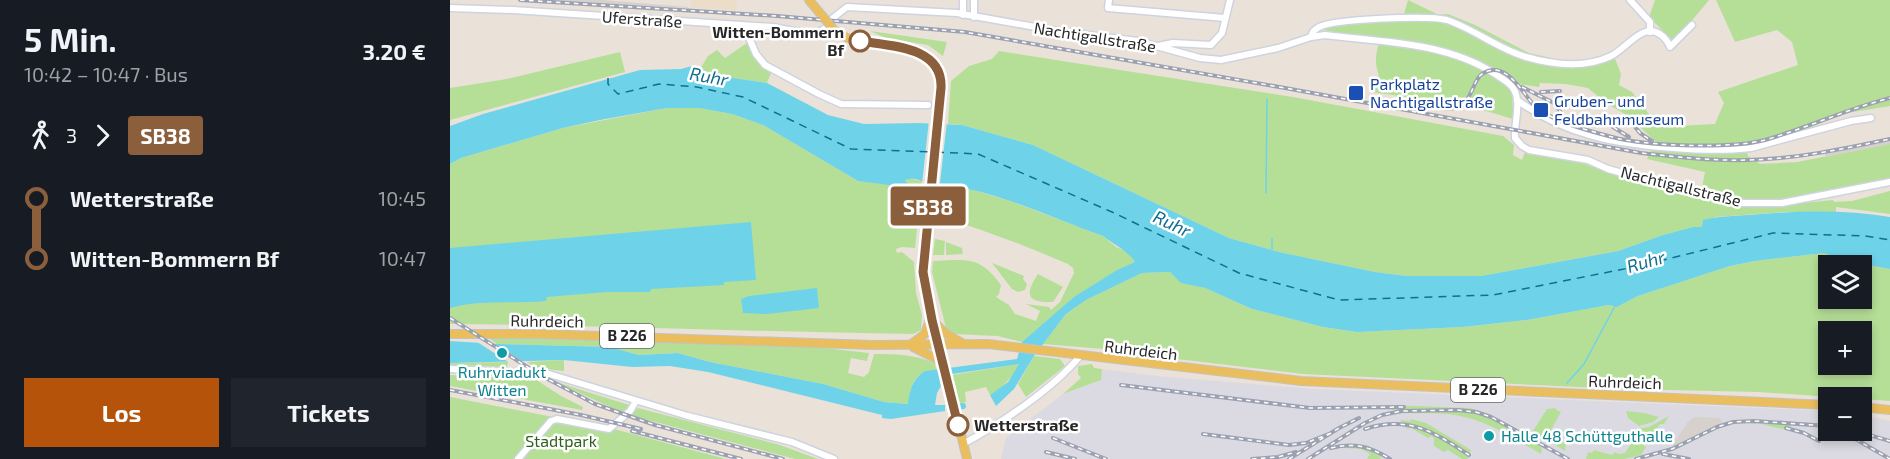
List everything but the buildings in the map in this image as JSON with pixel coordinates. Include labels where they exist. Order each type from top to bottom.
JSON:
[{"type":"main road","points":[[809,0],[840,36],[909,50],[926,56],[936,66],[941,79],[923,272],[931,318],[967,459]]},
{"type":"main road","points":[[931,318],[946,334],[965,344]]},
{"type":"main road","points":[[931,318],[925,334],[909,346],[937,359],[943,365]]},
{"type":"main road","name":"Ruhrdeich","points":[[450,334],[540,334],[909,346],[988,344],[1324,383],[1818,405]]},
{"type":"main road","points":[[1872,407],[1890,410]]},
{"type":"street","points":[[963,0],[963,15]]},
{"type":"street","points":[[974,0],[974,17]]},
{"type":"street","points":[[1110,0],[1108,8],[1225,18]]},
{"type":"street","points":[[1157,46],[1173,43],[1211,45],[1222,33],[1230,0]]},
{"type":"street","points":[[1630,0],[1650,22],[1650,32]]},
{"type":"street","name":"Nachtigallstraße","points":[[829,23],[843,10],[852,7],[963,15],[1063,32],[1138,41],[1200,58],[1221,60],[1325,35],[1423,47],[1459,56],[1503,79],[1514,89],[1517,100],[1515,138],[1529,150],[1588,160],[1608,169],[1697,194],[1740,202],[1782,203],[1890,182]]},
{"type":"street","name":"Uferstraße","points":[[450,8],[773,27],[815,35],[829,23]]},
{"type":"street","points":[[1311,37],[1312,32],[1321,26],[1349,22],[1390,18],[1446,20],[1516,54],[1561,65],[1571,65],[1611,56],[1646,32],[1658,33],[1665,38],[1670,47],[1692,26]]},
{"type":"street","points":[[744,26],[756,54],[765,65],[841,104],[928,105]]},
{"type":"street","name":"Nachtigallstraße","points":[[1517,100],[1552,122],[1575,132],[1625,144],[1689,149],[1738,150],[1750,148],[1851,120],[1871,118]]},
{"type":"street","points":[[963,444],[1016,411],[1071,367],[1080,356]]},
{"type":"street","points":[[450,369],[549,374],[636,401],[792,442],[834,459]]},
{"type":"street","points":[[518,459],[551,421],[557,419],[609,429],[630,411],[636,401]]},
{"type":"shaded area","points":[[547,0],[602,0],[688,8]]},
{"type":"shaded area","points":[[691,0],[734,0],[737,4],[736,10],[691,8]]},
{"type":"shaded area","points":[[1890,141],[1890,144],[1826,157],[1825,154]]},
{"type":"shaded area","points":[[1102,369],[1313,389],[1818,411],[1818,441],[1872,441],[1872,417],[1890,421],[1890,459],[1001,459],[1006,438],[1063,394],[1101,380]]},
{"type":"shaded area","points":[[1694,417],[1720,418],[1723,424],[1671,448],[1687,423]]},
{"type":"green space","points":[[1408,0],[1439,15],[1448,14],[1475,25],[1529,53],[1583,65],[1614,56],[1621,74],[1619,85],[1632,92],[1659,127],[1715,124],[1724,103],[1718,92],[1798,65],[1792,42],[1777,30],[1735,42],[1716,0],[1890,0],[1890,106],[1847,113],[1747,152],[1748,156],[1760,164],[1797,162],[1890,144],[1890,181],[1789,200],[1740,200],[1701,192],[1705,172],[1647,159],[1655,141],[1628,116],[1606,103],[1588,88],[1566,84],[1540,83],[1539,87],[1518,84],[1513,96],[1513,119],[1476,108],[1455,108],[1413,98],[1372,92],[1379,78],[1376,58],[1379,43],[1321,29],[1355,22],[1402,21]]},
{"type":"green space","points":[[1655,0],[1709,0],[1674,42],[1649,17]]},
{"type":"green space","points":[[870,31],[947,42],[943,56],[928,45],[886,38]]},
{"type":"green space","points":[[747,43],[756,60],[771,73],[767,83],[713,75],[700,69],[708,56],[717,50],[725,58]]},
{"type":"green space","points":[[999,51],[1293,97],[1503,136],[1514,145],[1513,155],[1522,160],[1525,152],[1577,161],[1620,177],[1731,204],[1772,206],[1833,200],[1834,202],[1852,201],[1890,191],[1890,214],[1836,207],[1836,212],[1786,212],[1715,217],[1702,227],[1693,227],[1663,235],[1618,251],[1481,276],[1407,276],[1375,272],[1279,252],[1229,238],[1033,145],[962,125],[948,124],[951,81],[969,66],[992,59]]},
{"type":"green space","points":[[620,52],[625,72],[450,120],[450,88],[507,79]]},
{"type":"green space","points":[[667,108],[699,108],[732,114],[763,125],[858,181],[910,187],[905,180],[908,178],[922,181],[915,248],[896,249],[897,253],[902,252],[914,262],[916,293],[922,315],[921,330],[913,334],[450,324],[450,164],[461,158],[563,128]]},
{"type":"green space","points":[[939,189],[974,190],[1013,202],[1103,236],[1116,247],[1128,252],[1135,262],[1104,278],[1022,342],[998,336],[953,334],[946,328],[932,272],[933,261],[972,261],[986,268],[1001,285],[996,297],[1009,305],[1015,314],[1036,321],[1040,311],[1026,304],[1049,307],[1051,310],[1060,302],[1074,273],[1073,268],[1068,264],[973,227],[941,217],[935,227]]},
{"type":"green space","points":[[935,239],[945,241],[944,255],[933,255]]},
{"type":"green space","points":[[946,242],[962,248],[963,254],[946,255]]},
{"type":"green space","points":[[1824,253],[1830,255],[1818,255],[1818,309],[1872,309],[1872,266],[1890,269],[1890,401],[1872,400],[1872,387],[1818,387],[1818,396],[1303,374],[1143,355],[1142,352],[1043,344],[1066,314],[1086,300],[1142,273],[1170,272],[1181,282],[1205,288],[1252,309],[1323,327],[1357,332],[1463,327],[1527,320],[1609,305],[1617,307],[1638,296],[1730,266]]},
{"type":"green space","points":[[992,263],[1024,276],[1023,279],[1027,284],[1025,290],[1018,292],[1012,289]]},
{"type":"green space","points":[[1038,274],[1063,287],[1053,302],[1038,301],[1030,296],[1031,287]]},
{"type":"green space","points":[[487,337],[807,346],[869,353],[867,361],[851,358],[848,373],[864,377],[869,372],[874,354],[912,356],[934,363],[937,370],[923,373],[915,380],[909,404],[884,402],[823,384],[710,362],[678,353],[639,355],[610,347],[497,344]]},
{"type":"green space","points":[[1034,356],[1060,359],[1065,366],[1026,397],[1018,384]]},
{"type":"green space","points":[[564,360],[564,371],[537,368],[527,362]]},
{"type":"green space","points":[[508,362],[507,367],[450,365],[450,363]]},
{"type":"green space","points":[[1020,364],[1007,382],[995,392],[990,395],[986,387],[965,392],[966,402],[958,404],[952,375]]},
{"type":"green space","points":[[1092,364],[1094,368],[1102,369],[1101,380],[1063,394],[1081,378],[1078,374],[1078,366]]},
{"type":"green space","points":[[450,375],[535,379],[583,407],[582,410],[450,386]]},
{"type":"green space","points":[[556,382],[629,405],[630,406],[623,413]]},
{"type":"green space","points":[[450,397],[553,417],[515,459],[450,459]]},
{"type":"green space","points":[[1387,405],[1477,410],[1527,435],[1526,438],[1542,447],[1541,454],[1500,430],[1466,417],[1434,413],[1398,413],[1396,410],[1388,409]]},
{"type":"green space","points":[[638,408],[780,445],[818,459],[795,459],[629,415]]},
{"type":"green space","points":[[1556,408],[1561,412],[1547,437],[1566,443],[1565,451],[1533,431],[1547,409]]},
{"type":"green space","points":[[1626,411],[1659,417],[1653,422],[1639,426],[1628,418]]},
{"type":"green space","points":[[1669,416],[1664,424],[1660,424],[1652,437],[1653,440],[1651,438],[1648,443],[1642,440],[1645,436],[1635,429],[1649,427]]},
{"type":"green space","points":[[1411,419],[1426,423],[1471,450],[1468,459],[1462,459],[1448,450],[1444,452],[1434,446],[1434,438],[1431,436],[1428,438],[1411,428],[1407,429],[1400,420],[1410,421]]},
{"type":"green space","points":[[1750,420],[1788,422],[1791,431],[1750,423]]},
{"type":"green space","name":"Stadtpark","points":[[558,422],[608,432],[614,429],[726,459],[522,459],[552,424]]},
{"type":"green space","points":[[1721,424],[1723,426],[1673,451],[1671,448]]},
{"type":"green space","points":[[1635,438],[1646,447],[1641,455],[1624,459],[1586,459],[1588,452],[1592,453],[1594,450],[1612,455],[1615,452],[1625,453]]},
{"type":"green space","points":[[1352,444],[1367,445],[1382,454],[1381,459],[1367,459],[1370,454],[1361,449],[1346,448]]},
{"type":"water","name":"Ruhr","points":[[692,66],[713,75],[767,83],[828,115],[864,124],[962,125],[1033,145],[1229,238],[1279,252],[1375,272],[1407,276],[1481,276],[1618,251],[1663,235],[1693,227],[1702,227],[1703,220],[1726,216],[1820,212],[1890,217],[1890,269],[1872,266],[1872,255],[1824,253],[1755,261],[1730,266],[1638,296],[1617,307],[1609,305],[1527,320],[1463,327],[1357,332],[1323,327],[1252,309],[1205,288],[1181,283],[1170,272],[1142,273],[1086,300],[1066,314],[1034,356],[1014,389],[996,406],[990,395],[1008,382],[1019,364],[939,376],[941,386],[935,405],[945,405],[945,411],[891,419],[708,372],[670,366],[632,367],[564,360],[450,363],[450,341],[610,347],[639,355],[678,353],[710,362],[823,384],[884,402],[908,404],[912,385],[925,371],[1017,359],[1022,342],[1074,297],[1117,270],[1135,262],[1103,236],[1025,206],[977,191],[940,189],[914,179],[905,180],[911,188],[858,181],[763,125],[732,114],[699,108],[667,108],[563,128],[461,158],[450,164],[450,126],[483,114],[640,70],[681,69]]},
{"type":"water","points":[[751,222],[756,280],[724,282],[724,285],[651,289],[650,292],[607,292],[547,297],[546,301],[486,303],[450,308],[450,248]]},
{"type":"water","points":[[817,288],[819,308],[767,314],[743,313],[741,299],[749,296]]},
{"type":"pier","points":[[929,120],[947,121],[939,192],[922,184]]},
{"type":"pier","points":[[474,340],[489,341],[528,365],[513,365]]},
{"type":"waterway","points":[[1266,193],[1267,99]]},
{"type":"waterway","points":[[1272,238],[1272,249]]},
{"type":"waterway","points":[[1567,383],[1584,364],[1615,306]]},
{"type":"waterway","points":[[959,407],[963,406]]},
{"type":"ferry route","points":[[608,78],[608,84],[618,94],[659,84],[697,87],[743,97],[851,149],[931,152]]},
{"type":"ferry route","points":[[936,152],[978,154],[1112,212],[1239,273],[1339,300],[1493,295],[1639,266],[1773,233],[1865,236],[1890,240]]},
{"type":"railway","points":[[520,0],[777,16],[965,32],[1668,156],[1721,160],[1784,158],[1890,139]]},
{"type":"railway","points":[[1434,107],[1448,109],[1461,107],[1468,99],[1479,76],[1490,70],[1498,70],[1511,78],[1541,110],[1574,126],[1635,141],[1672,145],[1732,145],[1765,140],[1890,98]]},
{"type":"railway","points":[[1522,87],[1554,103],[1564,117]]},
{"type":"railway","points":[[1541,92],[1560,91]]},
{"type":"railway","points":[[1589,117],[1605,122],[1629,137]]},
{"type":"railway","points":[[1632,123],[1640,133],[1652,141]]},
{"type":"railway","points":[[450,318],[540,375],[595,404],[655,425],[783,459]]},
{"type":"railway","points":[[1121,385],[1310,408],[1404,407]]},
{"type":"railway","points":[[450,390],[641,429]]},
{"type":"railway","points":[[1308,459],[1365,423],[1382,415],[1402,411],[1458,410],[1491,417],[1568,459]]},
{"type":"railway","points":[[1289,459],[1359,418]]},
{"type":"railway","points":[[1636,459],[1672,449],[1717,427],[1733,422],[1754,421],[1818,425]]},
{"type":"railway","points":[[1365,429],[1380,425],[1408,425],[1432,433],[1469,455]]},
{"type":"railway","points":[[1786,428],[1804,433],[1818,440]]},
{"type":"railway","points":[[632,431],[741,459]]},
{"type":"railway","points":[[1203,434],[1289,445],[1306,443],[1331,433]]},
{"type":"railway","points":[[1872,436],[1890,441]]},
{"type":"railway","points":[[1053,438],[1106,459]]},
{"type":"railway","points":[[1859,441],[1890,459]]},
{"type":"railway","points":[[1331,448],[1362,447],[1376,451],[1390,459]]},
{"type":"railway","points":[[1046,452],[1075,459]]},
{"type":"railway","points":[[1252,459],[1278,457],[1296,452]]},
{"type":"railway","points":[[1663,454],[1689,459]]},
{"type":"bus line","name":"SB38","points":[[860,41],[922,54],[933,62],[940,76],[941,88],[927,211],[923,272],[932,320],[958,425]]},
{"type":"place","name":"Witten-Bommern Bf","points":[[860,41]]},
{"type":"place","name":"Parkplatz Nachtigallstraße","points":[[1356,93]]},
{"type":"place","name":"Gruben- und Feldbahnmuseum","points":[[1541,110]]},
{"type":"place","name":"Ruhrviadukt Witten","points":[[502,353]]},
{"type":"place","name":"Wetterstraße","points":[[958,425]]},
{"type":"place","name":"Halle 48 Schüttguthalle","points":[[1489,436]]}]
